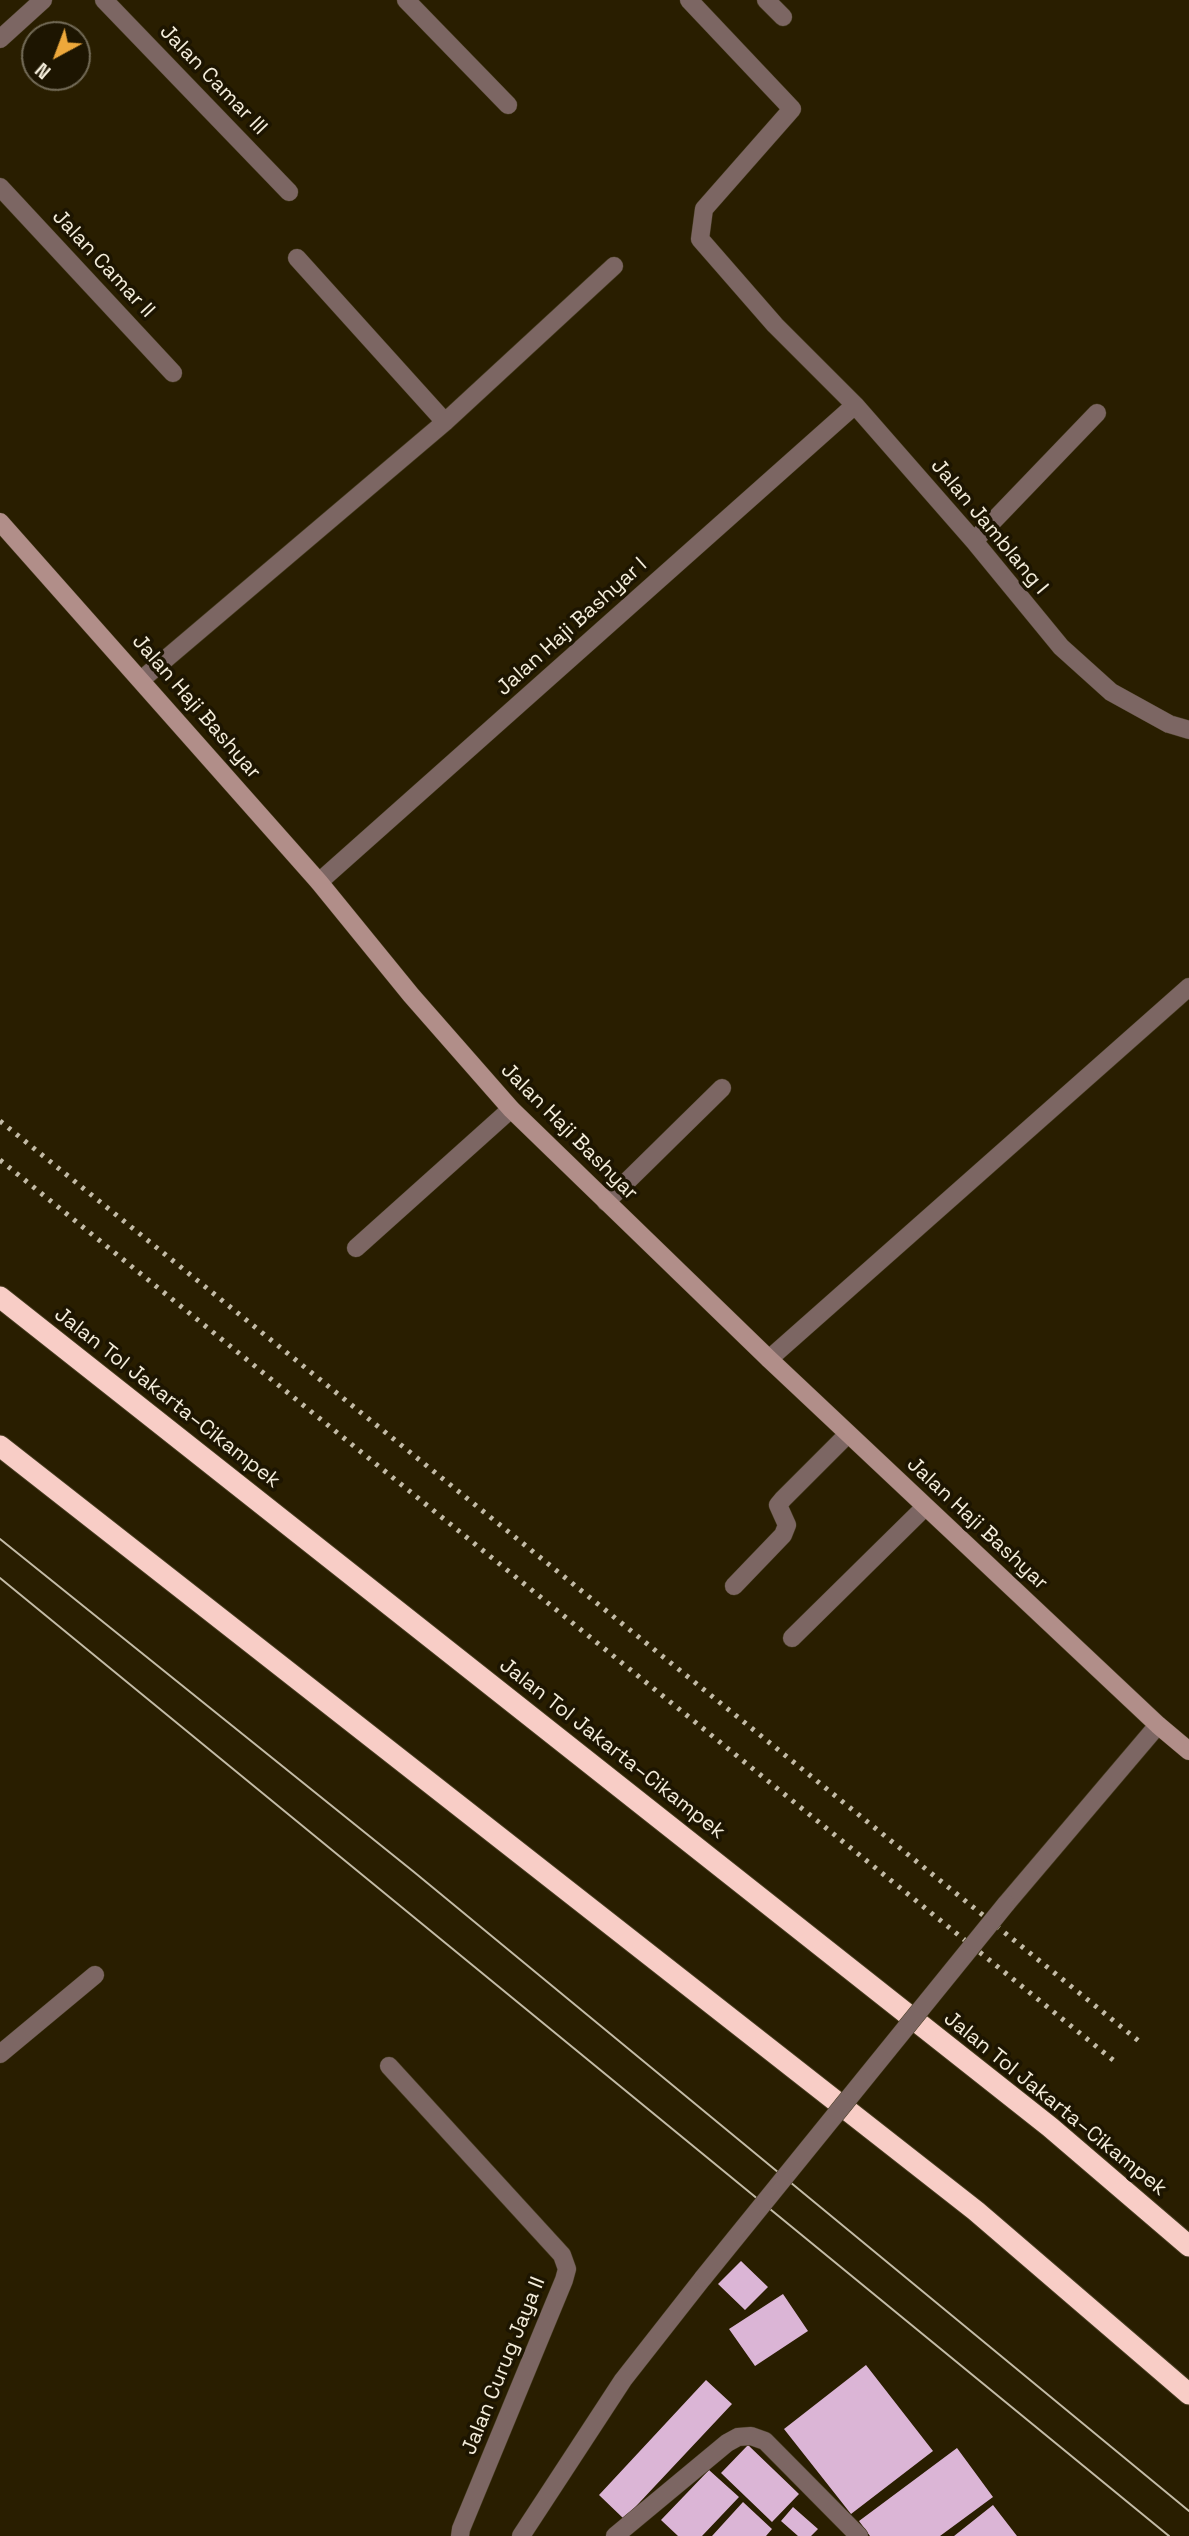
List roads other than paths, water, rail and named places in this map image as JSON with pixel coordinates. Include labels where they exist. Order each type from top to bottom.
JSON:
[{"type":"highway","name":"Jalan Tol Jakarta–Cikampek","points":[[0,1297],[1050,2127],[1189,2246]]},
{"type":"highway","points":[[0,1447],[976,2211],[1189,2394]]},
{"type":"street","points":[[0,39],[43,0]]},
{"type":"street","name":"Jalan Camar III","points":[[104,0],[289,192]]},
{"type":"street","points":[[406,0],[508,105]]},
{"type":"street","name":"Jalan Jamblang I","points":[[689,0],[792,109],[704,209],[700,239],[775,325],[855,405],[974,541],[1061,647],[1111,692],[1169,724],[1189,730]]},
{"type":"street","points":[[766,0],[783,18]]},
{"type":"street","name":"Jalan Camar II","points":[[0,187],[173,373]]},
{"type":"street","points":[[297,258],[445,422]]},
{"type":"street","points":[[141,680],[445,422],[614,266]]},
{"type":"street","name":"Jalan Haji Bashyar I","points":[[319,882],[855,405]]},
{"type":"street","points":[[974,541],[1097,414]]},
{"type":"street","name":"Jalan Haji Bashyar","points":[[0,522],[319,882],[411,995],[511,1109],[925,1507],[1189,1751]]},
{"type":"street","points":[[769,1359],[1189,987]]},
{"type":"street","points":[[606,1202],[722,1088]]},
{"type":"street","points":[[355,1248],[511,1109]]},
{"type":"street","points":[[734,1586],[783,1535],[787,1525],[778,1505],[848,1434]]},
{"type":"street","points":[[792,1638],[925,1507]]},
{"type":"street","points":[[521,2536],[623,2381],[1006,1904],[1158,1725]]},
{"type":"street","points":[[0,2054],[95,1975]]},
{"type":"street","name":"Jalan Curug Jaya II","points":[[389,2066],[562,2255],[567,2269],[460,2536]]},
{"type":"street","points":[[615,2536],[727,2443],[738,2437],[751,2436],[765,2441],[859,2536]]},
{"type":"tram line","points":[[0,1539],[414,1872],[1189,2511]]},
{"type":"tram line","points":[[0,1578],[1169,2536]]},
{"type":"railway","points":[[0,1121],[1140,2042]]},
{"type":"railway","points":[[0,1160],[1118,2064]]}]
